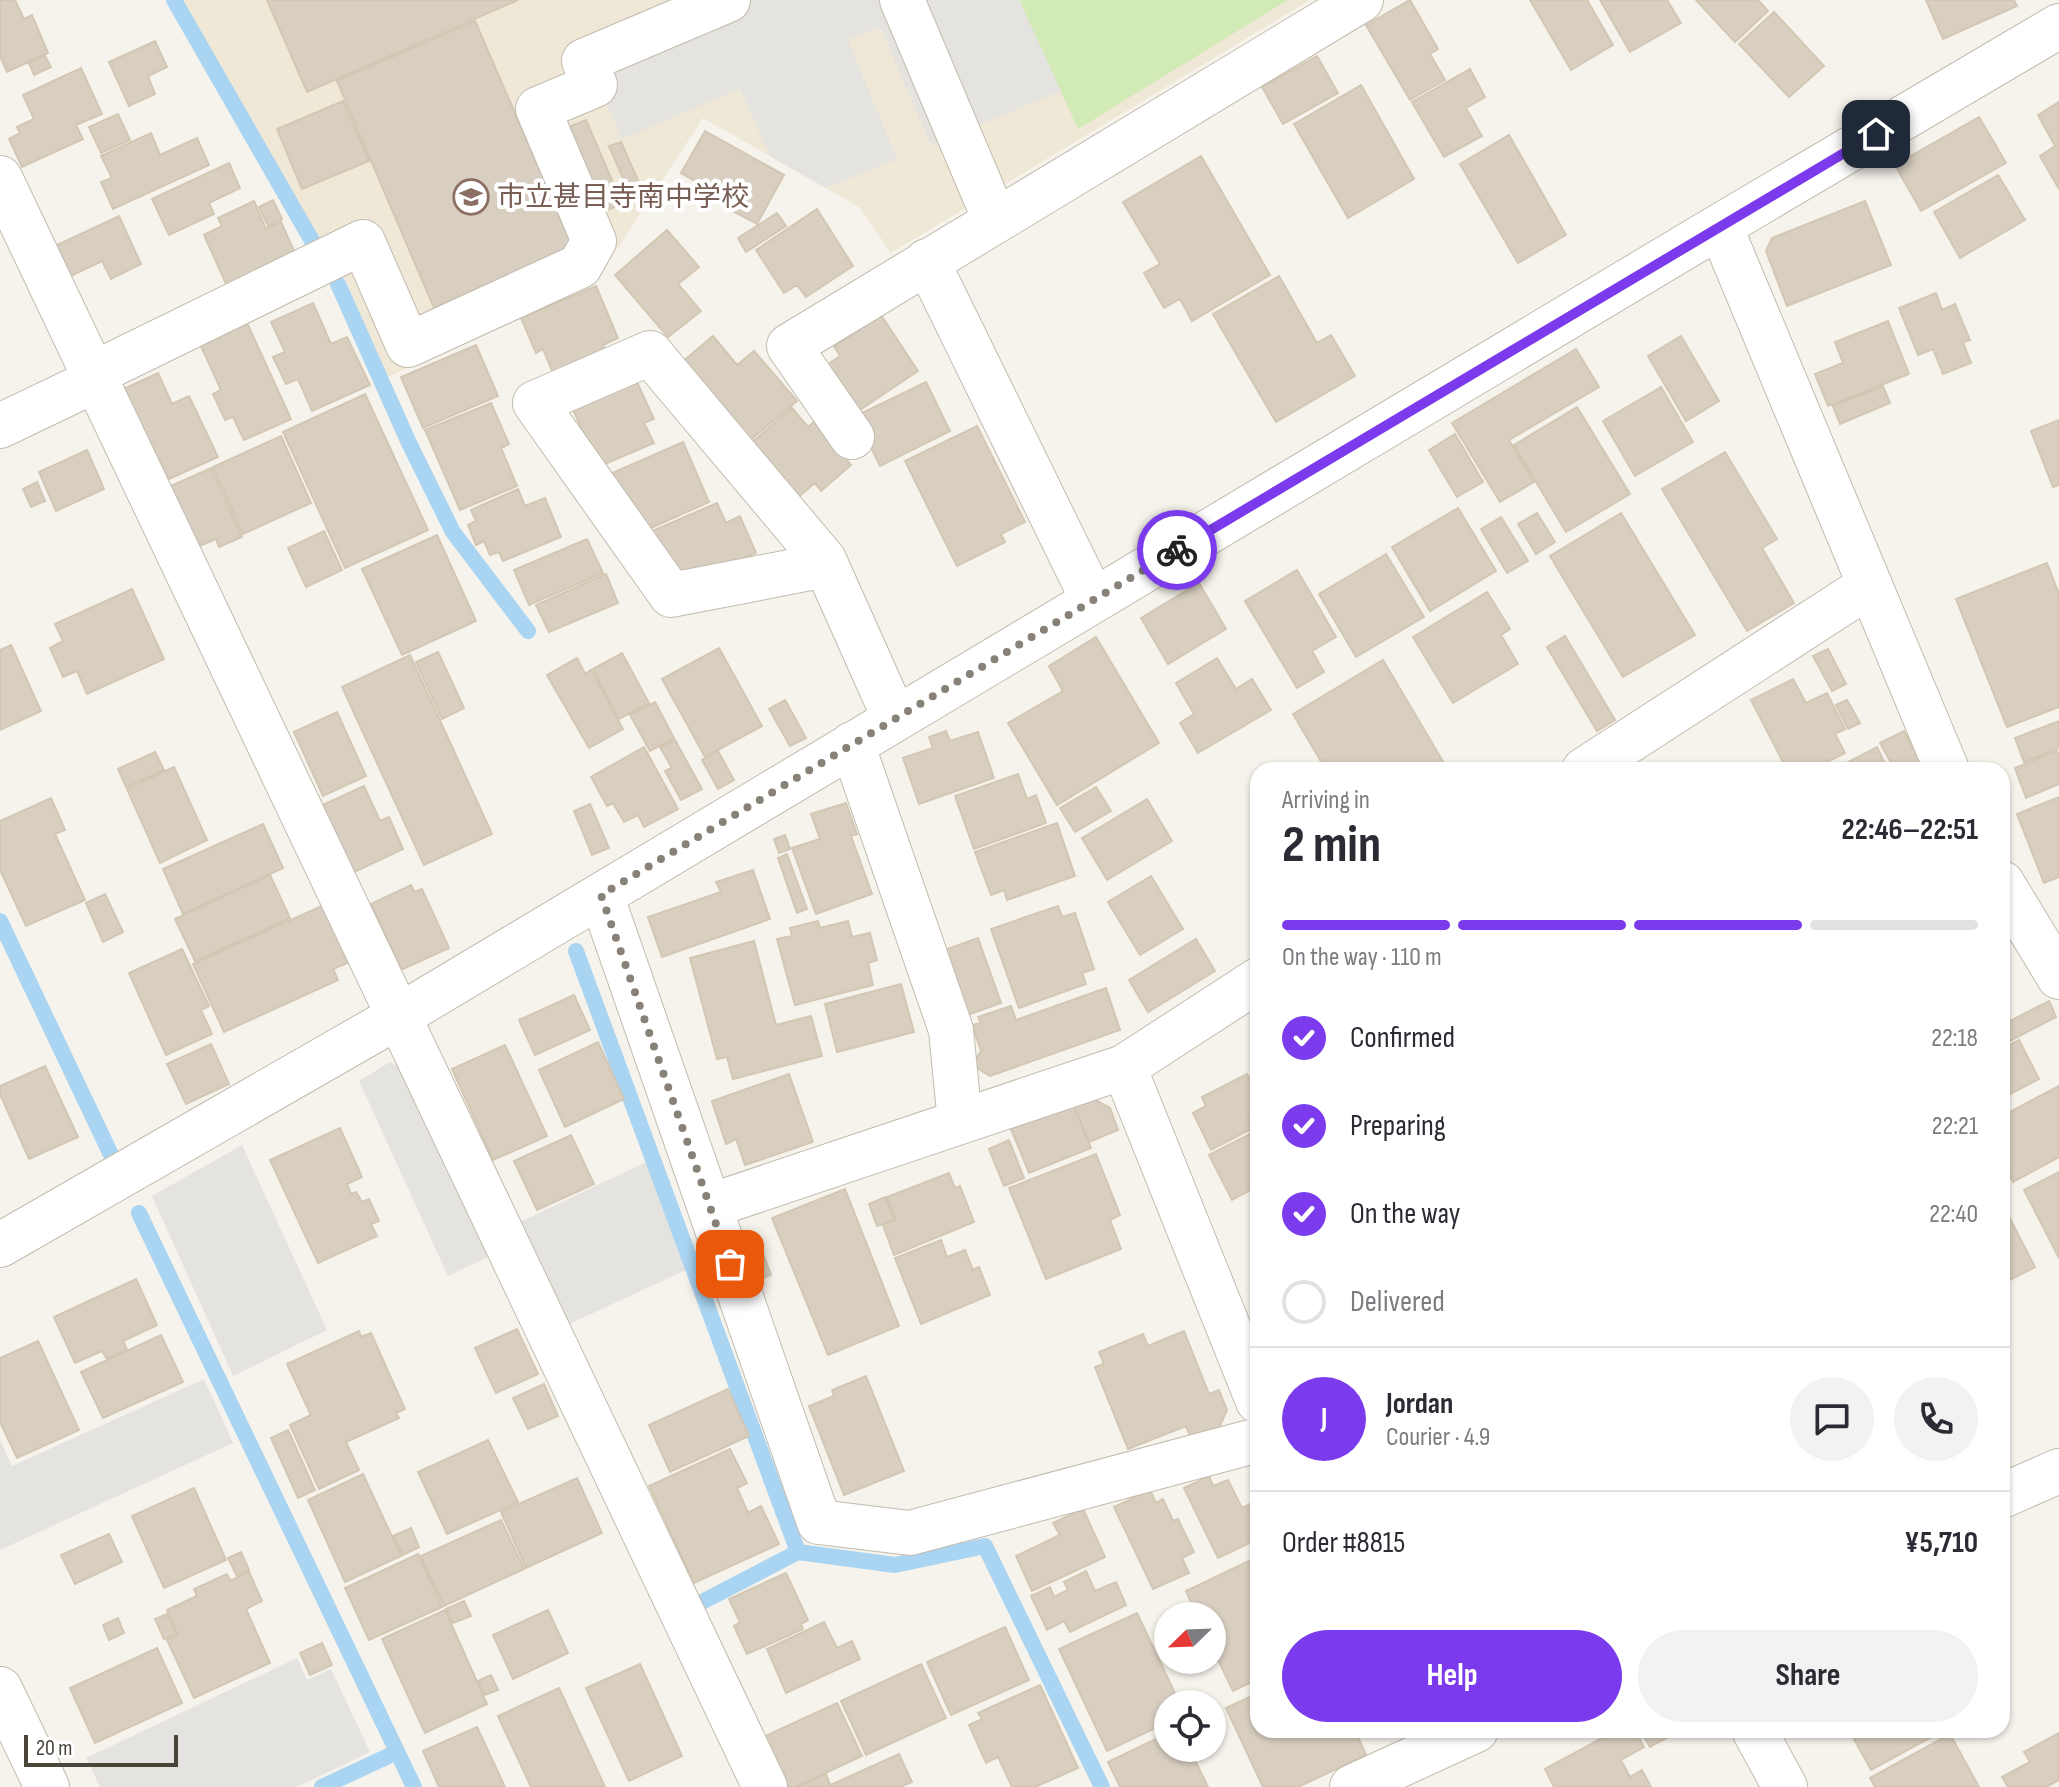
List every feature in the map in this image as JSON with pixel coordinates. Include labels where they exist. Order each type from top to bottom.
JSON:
[{"type":"street","points":[[0,426],[363,242],[408,345],[580,266],[594,241],[538,109],[595,85],[584,61],[728,0]]},
{"type":"street","points":[[902,0],[995,220]]},
{"type":"street","points":[[852,437],[789,346],[1361,0]]},
{"type":"street","points":[[0,1245],[399,1016],[2059,26]]},
{"type":"street","points":[[0,178],[765,1787]]},
{"type":"street","points":[[1720,226],[1944,762]]},
{"type":"street","points":[[927,261],[1093,600]]},
{"type":"street","points":[[826,565],[671,595],[535,403],[650,353],[826,565],[895,719]]},
{"type":"street","points":[[1606,762],[1870,585]]},
{"type":"street","points":[[852,744],[951,1030],[960,1122]]},
{"type":"street","points":[[601,895],[819,1522],[910,1533],[1250,1442]]},
{"type":"street","points":[[2010,896],[2059,977]]},
{"type":"street","points":[[710,1206],[1124,1067],[1250,985]]},
{"type":"street","points":[[1124,1067],[1250,1381]]},
{"type":"street","points":[[2010,1492],[2059,1471]]},
{"type":"street","points":[[0,1689],[47,1787]]},
{"type":"street","points":[[1352,1787],[1460,1738]]},
{"type":"street","points":[[1758,1738],[1785,1787]]},
{"type":"shaded area","name":"市立甚目寺南中学校","points":[[181,0],[1310,0],[891,253],[859,207],[703,118],[598,278],[386,378],[345,279],[314,238]]},
{"type":"shaded area","points":[[668,0],[1019,0],[1061,91],[931,145],[880,27],[848,40],[897,159],[826,188],[770,156],[740,89],[622,139],[579,38]]},
{"type":"shaded area","points":[[390,1062],[403,1069],[492,1255],[448,1276],[359,1081]]},
{"type":"shaded area","points":[[242,1145],[327,1330],[233,1376],[152,1196]]},
{"type":"shaded area","points":[[648,1161],[688,1269],[563,1327],[514,1225]]},
{"type":"shaded area","points":[[204,1379],[233,1443],[0,1550],[0,1440],[12,1466]]},
{"type":"shaded area","points":[[297,1658],[307,1680],[331,1669],[370,1752],[297,1787],[100,1787],[86,1758]]},
{"type":"green space","points":[[1019,0],[1288,0],[1078,129]]},
{"type":"building","points":[[0,0],[15,0],[24,19],[32,15],[48,53],[7,72],[0,56]]},
{"type":"building","points":[[267,0],[518,0],[307,92]]},
{"type":"building","points":[[1410,0],[1438,49],[1430,54],[1445,80],[1410,100],[1366,25]]},
{"type":"building","points":[[1530,0],[1587,0],[1613,45],[1571,70]]},
{"type":"building","points":[[1600,0],[1667,0],[1681,23],[1630,52]]},
{"type":"building","points":[[1696,0],[1758,0],[1768,11],[1735,42]]},
{"type":"building","points":[[1926,0],[2014,0],[2017,6],[1943,39]]},
{"type":"building","points":[[1774,12],[1824,66],[1789,97],[1739,44]]},
{"type":"building","points":[[475,21],[573,247],[434,308],[337,81]]},
{"type":"building","points":[[155,41],[167,67],[148,76],[155,94],[129,106],[109,62]]},
{"type":"building","points":[[45,56],[51,67],[34,75],[29,63]]},
{"type":"building","points":[[1317,56],[1338,93],[1283,124],[1262,87]]},
{"type":"building","points":[[81,68],[102,114],[76,125],[83,139],[22,167],[9,139],[20,133],[17,127],[34,119],[23,95]]},
{"type":"building","points":[[1470,69],[1485,97],[1466,108],[1482,136],[1444,157],[1412,102]]},
{"type":"building","points":[[1361,85],[1414,179],[1348,218],[1294,124]]},
{"type":"building","points":[[343,101],[369,161],[302,189],[277,129]]},
{"type":"building","points":[[2059,102],[2059,189],[2040,156],[2055,146],[2038,115]]},
{"type":"building","points":[[118,114],[130,140],[101,153],[89,127]]},
{"type":"building","points":[[1979,117],[2006,163],[1921,211],[1895,165]]},
{"type":"building","points":[[586,120],[622,204],[603,212],[566,128]]},
{"type":"building","points":[[705,131],[784,175],[757,224],[729,209],[733,202],[681,173]]},
{"type":"building","points":[[151,133],[160,155],[197,138],[209,165],[113,209],[101,182],[112,178],[101,156]]},
{"type":"building","points":[[1509,135],[1566,235],[1518,263],[1460,164]]},
{"type":"building","points":[[621,142],[644,194],[632,199],[609,146]]},
{"type":"building","points":[[1201,156],[1270,275],[1192,321],[1180,299],[1164,308],[1144,273],[1160,264],[1123,202]]},
{"type":"building","points":[[229,163],[240,188],[209,203],[214,214],[169,235],[152,199]]},
{"type":"building","points":[[1998,175],[2025,220],[1960,258],[1934,212]]},
{"type":"building","points":[[273,200],[282,219],[268,226],[259,207]]},
{"type":"building","points":[[254,201],[266,229],[281,222],[296,255],[227,286],[204,235],[222,226],[218,218]]},
{"type":"building","points":[[1865,201],[1891,265],[1787,306],[1766,251],[1772,238]]},
{"type":"building","points":[[817,209],[853,266],[806,297],[797,285],[784,293],[756,250]]},
{"type":"building","points":[[777,213],[786,226],[746,252],[738,238]]},
{"type":"building","points":[[119,216],[141,264],[111,279],[102,261],[69,277],[55,246]]},
{"type":"building","points":[[667,230],[699,267],[678,284],[701,311],[668,337],[615,275]]},
{"type":"building","points":[[1279,276],[1317,343],[1331,335],[1355,376],[1276,422],[1213,314]]},
{"type":"building","points":[[596,286],[618,338],[603,345],[605,350],[553,373],[543,349],[536,353],[521,318]]},
{"type":"building","points":[[1936,293],[1942,310],[1955,304],[1970,340],[1963,342],[1971,363],[1943,374],[1933,349],[1918,355],[1899,308]]},
{"type":"building","points":[[313,303],[331,344],[347,337],[370,385],[312,411],[298,379],[286,384],[273,357],[285,352],[271,322]]},
{"type":"building","points":[[881,315],[918,371],[855,413],[824,367],[840,356],[834,346]]},
{"type":"building","points":[[1888,321],[1909,374],[1828,406],[1815,374],[1843,363],[1835,342]]},
{"type":"building","points":[[247,323],[291,419],[244,440],[233,417],[225,420],[213,394],[221,390],[200,344]]},
{"type":"building","points":[[713,336],[737,365],[754,351],[797,401],[749,441],[682,362]]},
{"type":"building","points":[[1681,336],[1719,401],[1686,421],[1648,356]]},
{"type":"building","points":[[476,345],[498,396],[423,428],[401,377]]},
{"type":"building","points":[[1576,349],[1599,387],[1509,440],[1534,482],[1500,502],[1452,423]]},
{"type":"building","points":[[158,373],[172,404],[189,396],[218,457],[160,483],[119,391]]},
{"type":"building","points":[[636,380],[654,419],[644,423],[654,443],[598,467],[572,407]]},
{"type":"building","points":[[926,382],[950,431],[880,466],[856,416]]},
{"type":"building","points":[[1883,386],[1890,403],[1840,424],[1833,406]]},
{"type":"building","points":[[1661,387],[1693,442],[1635,476],[1603,421]]},
{"type":"building","points":[[365,394],[428,530],[345,568],[283,432]]},
{"type":"building","points":[[491,403],[509,444],[501,448],[517,486],[460,510],[425,430]]},
{"type":"building","points":[[1577,407],[1630,494],[1566,532],[1514,445]]},
{"type":"building","points":[[792,408],[808,427],[814,422],[851,465],[821,491],[815,483],[797,498],[751,443]]},
{"type":"building","points":[[2059,420],[2059,485],[2053,487],[2031,431]]},
{"type":"building","points":[[977,426],[1025,522],[1001,534],[1005,542],[957,566],[905,461]]},
{"type":"building","points":[[1455,434],[1483,482],[1457,497],[1429,450]]},
{"type":"building","points":[[281,436],[311,503],[243,534],[213,467]]},
{"type":"building","points":[[683,442],[709,502],[642,532],[608,475]]},
{"type":"building","points":[[87,450],[104,489],[56,511],[39,472]]},
{"type":"building","points":[[1725,452],[1777,539],[1762,548],[1794,603],[1747,631],[1662,489]]},
{"type":"building","points":[[211,468],[242,537],[219,547],[216,539],[190,550],[162,490]]},
{"type":"building","points":[[37,482],[45,501],[31,507],[23,489]]},
{"type":"building","points":[[518,489],[525,506],[545,498],[561,537],[503,561],[499,552],[490,555],[484,541],[476,545],[468,525],[476,521],[471,510]]},
{"type":"building","points":[[717,503],[726,523],[740,516],[756,553],[694,580],[689,569],[670,577],[650,532]]},
{"type":"building","points":[[1458,508],[1496,571],[1430,611],[1392,547]]},
{"type":"building","points":[[1537,513],[1555,542],[1536,554],[1518,524]]},
{"type":"building","points":[[1621,513],[1695,635],[1623,677],[1550,556]]},
{"type":"building","points":[[1501,517],[1528,561],[1507,573],[1481,529]]},
{"type":"building","points":[[324,531],[342,570],[306,587],[288,548]]},
{"type":"building","points":[[437,535],[476,621],[402,655],[362,569]]},
{"type":"building","points":[[587,539],[603,573],[529,605],[514,570]]},
{"type":"building","points":[[1386,554],[1424,617],[1356,657],[1319,594]]},
{"type":"building","points":[[2047,563],[2059,594],[2059,707],[2007,727],[1956,599]]},
{"type":"building","points":[[1297,570],[1336,637],[1312,651],[1324,672],[1297,688],[1245,601]]},
{"type":"building","points":[[606,574],[618,603],[549,632],[536,605]]},
{"type":"building","points":[[1199,583],[1226,629],[1168,664],[1141,618]]},
{"type":"building","points":[[132,589],[164,659],[87,694],[77,671],[63,677],[50,648],[63,641],[55,624]]},
{"type":"building","points":[[1487,592],[1510,629],[1501,635],[1518,664],[1453,703],[1413,637]]},
{"type":"building","points":[[1565,636],[1615,720],[1597,731],[1547,647]]},
{"type":"building","points":[[1096,637],[1159,743],[1057,805],[1008,723],[1063,691],[1049,666]]},
{"type":"building","points":[[11,645],[41,711],[0,730],[0,650]]},
{"type":"building","points":[[719,648],[762,726],[705,757],[662,679]]},
{"type":"building","points":[[1828,649],[1846,684],[1832,691],[1813,656]]},
{"type":"building","points":[[438,652],[464,708],[442,719],[416,662]]},
{"type":"building","points":[[622,653],[649,703],[619,719],[593,669]]},
{"type":"building","points":[[410,655],[492,834],[424,865],[342,687]]},
{"type":"building","points":[[577,658],[585,674],[591,670],[623,729],[589,748],[547,675]]},
{"type":"building","points":[[1217,658],[1236,689],[1252,679],[1271,710],[1198,753],[1180,723],[1194,714],[1176,683]]},
{"type":"building","points":[[1383,660],[1443,762],[1321,762],[1293,714]]},
{"type":"building","points":[[1793,679],[1806,703],[1827,693],[1845,729],[1835,734],[1845,753],[1827,762],[1783,762],[1751,700]]},
{"type":"building","points":[[785,700],[806,738],[790,746],[769,709]]},
{"type":"building","points":[[1847,700],[1860,723],[1848,729],[1836,705]]},
{"type":"building","points":[[655,702],[674,738],[650,751],[630,715]]},
{"type":"building","points":[[337,712],[366,776],[323,796],[294,732]]},
{"type":"building","points":[[2059,721],[2059,748],[2024,762],[2015,738]]},
{"type":"building","points":[[946,731],[950,741],[978,732],[994,778],[919,804],[903,758],[933,748],[929,737]]},
{"type":"building","points":[[1904,731],[1921,762],[1891,762],[1880,743]]},
{"type":"building","points":[[675,740],[702,789],[681,800],[665,771],[672,768],[660,747]]},
{"type":"building","points":[[644,747],[678,809],[644,827],[638,815],[624,822],[613,803],[607,806],[591,777]]},
{"type":"building","points":[[1877,747],[1884,762],[1848,762]]},
{"type":"building","points":[[718,751],[734,780],[718,789],[702,760]]},
{"type":"building","points":[[2057,751],[2059,784],[2026,798],[2015,768]]},
{"type":"building","points":[[155,752],[164,770],[126,787],[118,769]]},
{"type":"building","points":[[174,767],[207,840],[160,863],[127,789]]},
{"type":"building","points":[[1018,774],[1027,799],[1036,795],[1046,823],[974,849],[955,796]]},
{"type":"building","points":[[364,786],[380,821],[389,817],[403,849],[346,876],[314,809]]},
{"type":"building","points":[[1096,787],[1111,811],[1075,832],[1060,808]]},
{"type":"building","points":[[2059,797],[2059,877],[2044,883],[2017,814]]},
{"type":"building","points":[[51,798],[65,830],[55,834],[85,900],[26,926],[0,870],[0,821]]},
{"type":"building","points":[[1147,799],[1172,841],[1107,880],[1082,838]]},
{"type":"building","points":[[846,803],[857,834],[851,836],[872,894],[816,914],[792,848],[820,839],[811,814]]},
{"type":"building","points":[[590,804],[609,848],[592,855],[574,811]]},
{"type":"building","points":[[1057,823],[1075,876],[1007,900],[1004,890],[991,895],[975,852]]},
{"type":"building","points":[[263,824],[283,868],[183,914],[163,869]]},
{"type":"building","points":[[785,835],[790,849],[779,853],[774,839]]},
{"type":"building","points":[[787,854],[807,909],[797,913],[778,858]]},
{"type":"building","points":[[753,870],[770,919],[662,957],[648,917],[721,892],[716,882]]},
{"type":"building","points":[[270,875],[290,918],[195,961],[175,919]]},
{"type":"building","points":[[1151,876],[1183,929],[1140,955],[1108,902]]},
{"type":"building","points":[[411,885],[414,892],[422,889],[449,948],[401,970],[371,904]]},
{"type":"building","points":[[105,894],[123,932],[103,942],[86,903]]},
{"type":"building","points":[[326,904],[352,961],[333,969],[338,980],[224,1032],[193,964]]},
{"type":"building","points":[[1058,906],[1062,917],[1075,913],[1094,969],[1082,973],[1086,984],[1019,1008],[991,929]]},
{"type":"building","points":[[818,921],[820,928],[848,921],[852,937],[870,933],[877,960],[868,963],[873,985],[795,1005],[777,939],[792,936],[790,928]]},
{"type":"building","points":[[978,938],[1001,1003],[965,1016],[942,951]]},
{"type":"building","points":[[1196,939],[1215,971],[1148,1012],[1129,980]]},
{"type":"building","points":[[754,941],[776,1025],[811,1016],[822,1056],[733,1079],[727,1057],[717,1059],[690,958]]},
{"type":"building","points":[[182,949],[209,1006],[201,1010],[212,1034],[166,1055],[129,973]]},
{"type":"building","points":[[901,984],[914,1032],[837,1052],[825,1004]]},
{"type":"building","points":[[1106,988],[1120,1030],[990,1076],[972,1065],[981,1051],[972,1025],[981,1023],[978,1017],[1011,1006],[1016,1020]]},
{"type":"building","points":[[574,995],[590,1030],[535,1055],[519,1020]]},
{"type":"building","points":[[2049,1001],[2056,1017],[2010,1041],[2010,1021]]},
{"type":"building","points":[[2019,1040],[2039,1079],[2010,1094],[2010,1045]]},
{"type":"building","points":[[598,1042],[624,1099],[565,1127],[539,1070]]},
{"type":"building","points":[[211,1044],[229,1084],[186,1104],[167,1064]]},
{"type":"building","points":[[505,1045],[547,1136],[493,1160],[452,1069]]},
{"type":"building","points":[[45,1066],[78,1137],[29,1159],[0,1094],[0,1086]]},
{"type":"building","points":[[789,1074],[813,1142],[745,1165],[736,1139],[726,1144],[712,1101]]},
{"type":"building","points":[[1247,1074],[1250,1080],[1250,1130],[1211,1150],[1193,1113],[1206,1106],[1202,1097]]},
{"type":"building","points":[[2059,1086],[2059,1157],[2013,1182],[2010,1176],[2010,1112]]},
{"type":"building","points":[[1093,1099],[1110,1108],[1118,1130],[1089,1142],[1074,1106]]},
{"type":"building","points":[[1073,1105],[1091,1148],[1029,1173],[1011,1129]]},
{"type":"building","points":[[340,1128],[362,1177],[347,1184],[351,1194],[356,1192],[362,1202],[369,1199],[379,1221],[371,1224],[377,1236],[318,1263],[270,1160]]},
{"type":"building","points":[[1250,1134],[1250,1190],[1232,1200],[1209,1155]]},
{"type":"building","points":[[571,1135],[594,1184],[537,1210],[514,1161]]},
{"type":"building","points":[[1009,1140],[1024,1178],[1004,1186],[989,1149]]},
{"type":"building","points":[[1096,1154],[1120,1215],[1110,1220],[1121,1249],[1046,1279],[1009,1188]]},
{"type":"building","points":[[2059,1172],[2059,1258],[2024,1190]]},
{"type":"building","points":[[949,1173],[955,1188],[960,1186],[974,1222],[894,1255],[883,1225],[896,1220],[887,1197]]},
{"type":"building","points":[[845,1189],[899,1326],[828,1355],[772,1218]]},
{"type":"building","points":[[885,1197],[894,1220],[877,1226],[869,1204]]},
{"type":"building","points":[[2010,1219],[2035,1267],[2010,1280]]},
{"type":"building","points":[[756,1235],[771,1275],[754,1281],[738,1242]]},
{"type":"building","points":[[941,1240],[947,1257],[965,1250],[973,1270],[979,1267],[990,1295],[921,1324],[895,1258]]},
{"type":"building","points":[[136,1279],[157,1325],[123,1341],[127,1350],[107,1359],[102,1351],[75,1363],[54,1317]]},
{"type":"building","points":[[517,1329],[538,1374],[496,1393],[475,1348]]},
{"type":"building","points":[[359,1331],[361,1337],[371,1333],[405,1409],[396,1413],[399,1418],[346,1442],[359,1470],[319,1489],[290,1425],[311,1415],[287,1364]]},
{"type":"building","points":[[1184,1331],[1209,1394],[1219,1390],[1227,1410],[1218,1430],[1192,1441],[1186,1426],[1128,1449],[1095,1367],[1104,1364],[1099,1352],[1143,1334],[1148,1346]]},
{"type":"building","points":[[161,1335],[183,1382],[103,1418],[81,1372]]},
{"type":"building","points":[[38,1341],[79,1430],[17,1458],[0,1422],[0,1358]]},
{"type":"building","points":[[866,1376],[904,1471],[844,1495],[809,1406],[834,1396],[832,1390]]},
{"type":"building","points":[[544,1384],[558,1416],[528,1429],[513,1398]]},
{"type":"building","points":[[728,1389],[749,1436],[670,1472],[649,1425]]},
{"type":"building","points":[[288,1430],[315,1490],[298,1498],[271,1438]]},
{"type":"building","points":[[488,1440],[518,1502],[447,1534],[418,1472]]},
{"type":"building","points":[[730,1449],[747,1483],[737,1488],[748,1513],[761,1506],[779,1544],[694,1583],[649,1486]]},
{"type":"building","points":[[363,1474],[401,1556],[345,1582],[308,1500]]},
{"type":"building","points":[[1209,1476],[1213,1486],[1228,1480],[1242,1508],[1250,1504],[1250,1543],[1218,1558],[1184,1488]]},
{"type":"building","points":[[577,1478],[602,1533],[526,1568],[501,1512]]},
{"type":"building","points":[[194,1488],[226,1560],[164,1588],[132,1516]]},
{"type":"building","points":[[1150,1490],[1156,1503],[1163,1499],[1173,1521],[1178,1519],[1194,1552],[1182,1558],[1189,1573],[1153,1589],[1114,1507]]},
{"type":"building","points":[[1083,1509],[1105,1557],[1032,1591],[1016,1556],[1060,1535],[1053,1523]]},
{"type":"building","points":[[501,1520],[524,1569],[444,1606],[421,1556]]},
{"type":"building","points":[[411,1528],[419,1547],[403,1555],[393,1536]]},
{"type":"building","points":[[109,1534],[122,1562],[75,1584],[61,1555]]},
{"type":"building","points":[[241,1552],[249,1570],[237,1576],[228,1558]]},
{"type":"building","points":[[418,1554],[442,1607],[369,1640],[345,1588]]},
{"type":"building","points":[[1250,1560],[1250,1683],[1233,1691],[1225,1674],[1226,1602],[1191,1602],[1186,1591]]},
{"type":"building","points":[[1086,1571],[1095,1591],[1116,1582],[1126,1605],[1070,1632],[1064,1621],[1047,1630],[1031,1596],[1050,1587],[1054,1597],[1068,1590],[1064,1582]]},
{"type":"building","points":[[249,1572],[262,1601],[246,1609],[270,1663],[194,1698],[167,1640],[178,1635],[167,1610],[197,1596],[194,1589],[227,1574],[230,1581]]},
{"type":"building","points":[[786,1573],[808,1620],[801,1624],[803,1629],[747,1654],[734,1626],[740,1622],[729,1599]]},
{"type":"building","points":[[464,1601],[471,1616],[453,1623],[446,1609]]},
{"type":"building","points":[[445,1610],[487,1704],[425,1733],[382,1639]]},
{"type":"building","points":[[548,1610],[568,1653],[513,1679],[493,1635]]},
{"type":"building","points":[[1137,1613],[1154,1649],[1154,1674],[1166,1674],[1173,1690],[1154,1690],[1154,1729],[1107,1751],[1059,1649]]},
{"type":"building","points":[[167,1614],[176,1634],[164,1639],[155,1619]]},
{"type":"building","points":[[118,1618],[124,1633],[109,1640],[103,1625]]},
{"type":"building","points":[[824,1622],[837,1648],[852,1641],[860,1659],[786,1693],[767,1649]]},
{"type":"building","points":[[1005,1627],[1029,1680],[951,1715],[927,1662]]},
{"type":"building","points":[[322,1643],[332,1665],[310,1675],[300,1653]]},
{"type":"building","points":[[157,1648],[182,1703],[95,1743],[70,1688]]},
{"type":"building","points":[[640,1664],[682,1756],[629,1781],[586,1688]]},
{"type":"building","points":[[921,1664],[946,1718],[866,1755],[841,1701]]},
{"type":"building","points":[[491,1675],[498,1690],[485,1695],[478,1681]]},
{"type":"building","points":[[1040,1685],[1078,1768],[1035,1787],[1012,1787],[998,1757],[986,1763],[969,1725],[982,1719],[978,1713]]},
{"type":"building","points":[[559,1688],[605,1787],[531,1787],[498,1716]]},
{"type":"building","points":[[1250,1697],[1250,1738],[1359,1738],[1366,1755],[1298,1787],[1263,1787],[1226,1708]]},
{"type":"building","points":[[837,1703],[862,1756],[795,1787],[781,1787],[759,1739]]},
{"type":"building","points":[[477,1727],[505,1787],[439,1787],[423,1751]]},
{"type":"building","points":[[2059,1733],[2059,1780],[2046,1787],[2008,1787],[2002,1777],[2030,1762],[2024,1752]]},
{"type":"building","points":[[1602,1738],[1639,1738],[1644,1747],[1621,1760],[1630,1777],[1642,1770],[1651,1787],[1554,1787],[1545,1769]]},
{"type":"building","points":[[1645,1738],[1666,1738],[1650,1747]]},
{"type":"building","points":[[1853,1738],[1930,1738],[1871,1770]]},
{"type":"building","points":[[1943,1738],[1952,1738],[1979,1787],[1875,1787],[1870,1778]]},
{"type":"building","points":[[1154,1740],[1154,1762],[1196,1762],[1208,1787],[1120,1787],[1108,1762]]},
{"type":"building","points":[[899,1754],[912,1782],[900,1787],[826,1787]]},
{"type":"building","points":[[826,1774],[830,1785],[798,1787]]},
{"type":"waterway","points":[[174,0],[315,246]]},
{"type":"waterway","points":[[338,284],[409,443],[453,532],[528,631]]},
{"type":"waterway","points":[[0,921],[114,1161]]},
{"type":"waterway","points":[[576,951],[798,1552],[702,1602]]},
{"type":"waterway","points":[[139,1213],[414,1787]]},
{"type":"waterway","points":[[798,1552],[895,1565],[985,1546],[1102,1787]]},
{"type":"waterway","points":[[322,1787],[397,1752]]},
{"type":"way so far","points":[[730,1264],[601,895],[1177,550]]},
{"type":"place","name":"市立甚目寺南中学校","points":[[471,197]]},
{"type":"route","points":[[1177,550],[1876,134]]}]
